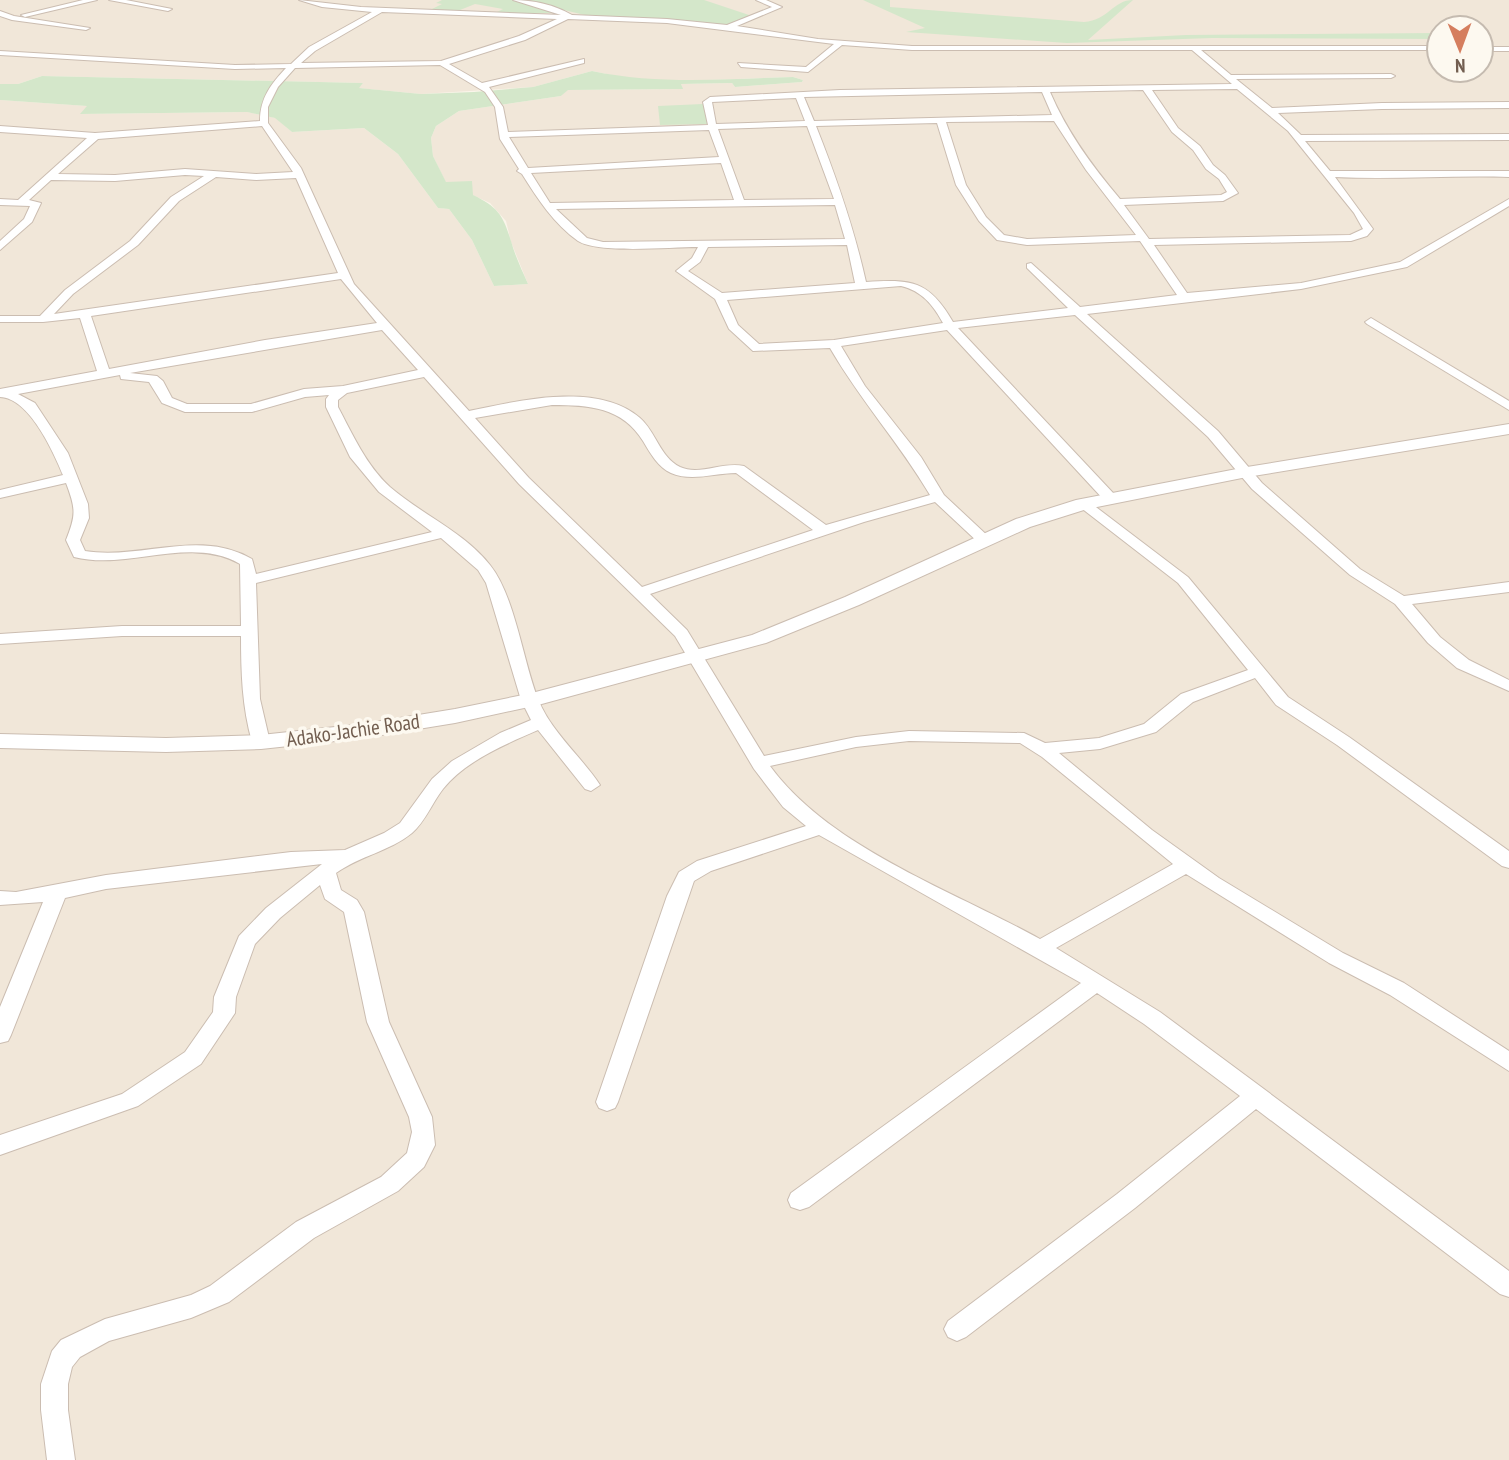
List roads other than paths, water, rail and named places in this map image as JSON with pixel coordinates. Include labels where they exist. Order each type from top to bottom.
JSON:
[{"type":"street","points":[[12,18],[93,0]]},
{"type":"street","points":[[113,0],[168,9]]},
{"type":"street","points":[[303,0],[322,5],[380,10],[569,16],[728,27],[840,43],[933,49],[1425,48]]},
{"type":"street","points":[[517,0],[558,10],[569,16]]},
{"type":"street","points":[[728,27],[778,7],[760,0]]},
{"type":"street","points":[[380,10],[312,49],[294,65],[274,86],[264,107],[264,123],[274,134],[299,175],[349,285],[524,481],[681,633],[699,656],[760,762],[791,804],[821,828],[936,896],[1098,982],[1206,1056],[1255,1097],[1509,1286]]},
{"type":"street","points":[[0,13],[12,18],[86,28]]},
{"type":"street","points":[[0,53],[235,67],[442,63],[522,38],[569,16]]},
{"type":"street","points":[[741,65],[808,70],[840,43]]},
{"type":"street","points":[[941,120],[953,151],[959,181],[1001,238],[1020,242],[1351,238],[1363,234],[1368,227],[1297,138],[1272,111],[1195,49]]},
{"type":"street","points":[[481,86],[534,75],[581,61]]},
{"type":"street","points":[[442,63],[488,90],[499,107],[504,135],[522,171],[547,206],[583,240],[593,243],[704,245],[853,242]]},
{"type":"street","points":[[1229,76],[1391,76]]},
{"type":"street","points":[[740,204],[708,113],[707,102],[710,100],[799,95],[1241,86]]},
{"type":"street","points":[[1117,202],[1223,198],[1233,193],[1222,177],[1209,167],[1197,148],[1175,130],[1146,88]]},
{"type":"street","points":[[1045,90],[1057,118],[1089,168],[1145,240],[1184,297]]},
{"type":"street","points":[[799,95],[841,202],[853,242],[861,286]]},
{"type":"street","points":[[1272,111],[1382,106],[1509,105]]},
{"type":"street","points":[[504,135],[810,123],[1057,118]]},
{"type":"street","points":[[0,129],[95,136],[264,123]]},
{"type":"street","points":[[21,202],[95,136]]},
{"type":"street","points":[[1297,138],[1509,137]]},
{"type":"street","points":[[522,171],[723,160]]},
{"type":"street","points":[[48,177],[115,178],[162,172],[256,177],[299,175]]},
{"type":"street","points":[[1326,174],[1356,176],[1440,172],[1508,175]]},
{"type":"street","points":[[43,319],[69,292],[134,243],[175,199],[214,174]]},
{"type":"street","points":[[0,202],[36,203],[28,220],[0,247]]},
{"type":"street","points":[[547,206],[841,202]]},
{"type":"street","points":[[720,297],[725,317],[747,343],[757,348],[834,344],[998,318],[1301,286],[1403,265],[1509,202]]},
{"type":"street","points":[[704,245],[696,260],[681,271],[720,297],[861,286],[912,285],[926,291],[937,302],[950,326],[1110,498]]},
{"type":"street","points":[[1031,266],[1046,283],[1213,434],[1257,486],[1355,572],[1401,601],[1434,640],[1462,664],[1509,685]]},
{"type":"street","points":[[0,319],[43,319],[84,314],[344,275]]},
{"type":"street","points":[[84,314],[92,344],[107,373]]},
{"type":"street","points":[[1371,322],[1509,406]]},
{"type":"street","points":[[3,393],[265,344],[383,326]]},
{"type":"street","points":[[834,344],[859,387],[916,460],[937,496],[985,541]]},
{"type":"street","points":[[107,373],[153,379],[159,384],[167,400],[185,408],[252,408],[304,393],[344,390],[429,372]]},
{"type":"street","points":[[344,390],[332,399],[332,407],[357,457],[384,489],[444,533],[484,567],[494,583],[530,700],[541,722],[591,785]]},
{"type":"street","points":[[3,393],[30,407],[61,453],[81,504],[82,517],[73,540],[79,554],[107,558],[172,550],[236,552],[247,562],[254,723],[261,742]]},
{"type":"street","points":[[464,416],[523,405],[590,402],[610,405],[633,419],[646,433],[664,462],[674,469],[697,474],[739,469],[824,531]]},
{"type":"street","name":"Adako-Jachie Road","points":[[0,741],[166,745],[261,742],[410,723],[530,700],[699,656],[796,624],[1023,523],[1083,504],[1247,472],[1509,429]]},
{"type":"street","points":[[0,494],[70,478]]},
{"type":"street","points":[[639,593],[937,496]]},
{"type":"street","points":[[1083,504],[1183,580],[1282,701],[1343,741],[1509,861]]},
{"type":"street","points":[[249,580],[444,533]]},
{"type":"street","points":[[1401,601],[1509,587]]},
{"type":"street","points":[[0,639],[122,631],[250,631]]},
{"type":"street","points":[[1042,749],[1100,743],[1150,727],[1187,698],[1256,672]]},
{"type":"street","points":[[0,1145],[130,1100],[156,1086],[193,1058],[224,1013],[225,997],[246,941],[293,896],[347,856],[391,838],[407,827],[438,783],[458,765],[494,743],[541,722]]},
{"type":"street","points":[[760,762],[856,742],[909,736],[1017,736],[1042,749],[1212,883],[1336,958],[1397,989],[1509,1062]]},
{"type":"street","points":[[607,1102],[686,877],[704,866],[821,828]]},
{"type":"street","points":[[0,898],[16,899],[106,882],[291,859],[347,856]]},
{"type":"street","points":[[1039,949],[1187,865]]},
{"type":"street","points":[[61,1460],[54,1387],[61,1359],[83,1339],[205,1301],[241,1280],[306,1228],[395,1180],[415,1162],[423,1144],[424,1126],[402,1072],[383,1038],[354,912],[350,905],[332,894],[326,871]]},
{"type":"street","points":[[0,1035],[4,1013],[58,893]]},
{"type":"street","points":[[800,1200],[1098,982]]},
{"type":"street","points":[[957,1329],[1126,1201],[1255,1097]]}]
